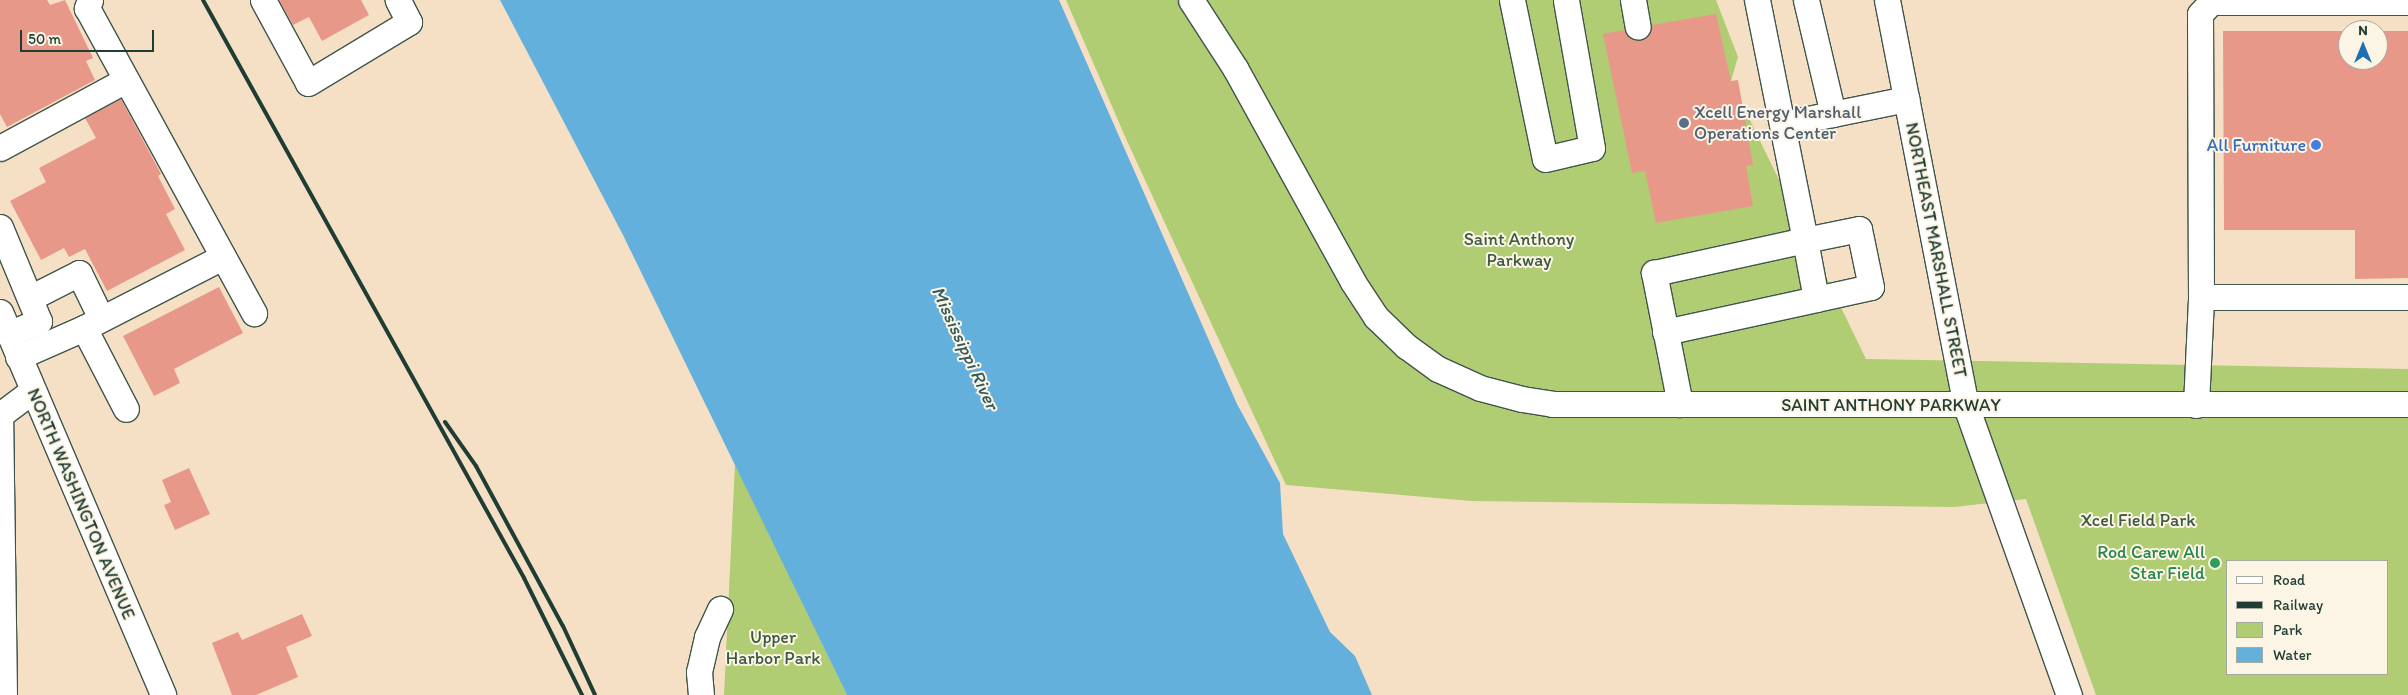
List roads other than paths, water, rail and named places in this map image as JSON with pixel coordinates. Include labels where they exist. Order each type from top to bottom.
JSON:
[{"type":"street","points":[[90,0],[87,8],[254,313]]},
{"type":"street","points":[[263,0],[308,83],[409,22],[398,0]]},
{"type":"street","name":"SAINT ANTHONY PARKWAY","points":[[1191,0],[1234,68],[1353,282],[1376,317],[1406,346],[1438,369],[1480,388],[1522,399],[1552,404],[1966,406],[2408,404]]},
{"type":"street","points":[[1512,0],[1545,159],[1592,148],[1566,0]]},
{"type":"street","points":[[1633,0],[1638,28]]},
{"type":"street","points":[[1758,0],[1816,299]]},
{"type":"street","points":[[1806,0],[1833,114]]},
{"type":"street","name":"NORTHEAST MARSHALL STREET","points":[[1887,0],[1966,406],[2069,695]]},
{"type":"street","points":[[2196,405],[2201,296],[2200,14],[2211,2],[2408,2]]},
{"type":"street","points":[[0,148],[126,80]]},
{"type":"street","points":[[1783,124],[1906,99]]},
{"type":"street","points":[[0,227],[49,343]]},
{"type":"street","points":[[1665,332],[1870,287],[1859,229],[1654,273],[1665,332],[1680,404]]},
{"type":"street","points":[[9,334],[49,343],[93,323],[223,257]]},
{"type":"street","points":[[9,334],[34,310],[79,273],[93,323],[126,409]]},
{"type":"street","points":[[2201,296],[2408,297]]},
{"type":"street","name":"NORTH WASHINGTON AVENUE","points":[[9,334],[163,695]]},
{"type":"street","points":[[4,695],[0,415],[32,391]]},
{"type":"street","points":[[701,695],[700,672],[708,637],[720,609]]},
{"type":"water","name":"Mississippi River","points":[[500,0],[1059,0],[1237,404],[1280,483],[1283,534],[1330,632],[1355,656],[1372,695],[847,695],[623,235]]},
{"type":"railway","points":[[203,0],[524,578],[582,695]]},
{"type":"railway","points":[[445,422],[476,466],[563,626],[595,695]]},
{"type":"place","name":"Xcell Energy Marshall Operations Center","points":[[1684,123]]},
{"type":"place","name":"All Furniture","points":[[2316,145]]},
{"type":"place","name":"Rod Carew All Star Field","points":[[2215,563]]},
{"type":"park label","name":"Saint Anthony Parkway","points":[[1519,250]]},
{"type":"park label","name":"Xcel Field Park","points":[[2138,520]]},
{"type":"park label","name":"Upper Harbor Park","points":[[773,648]]}]
